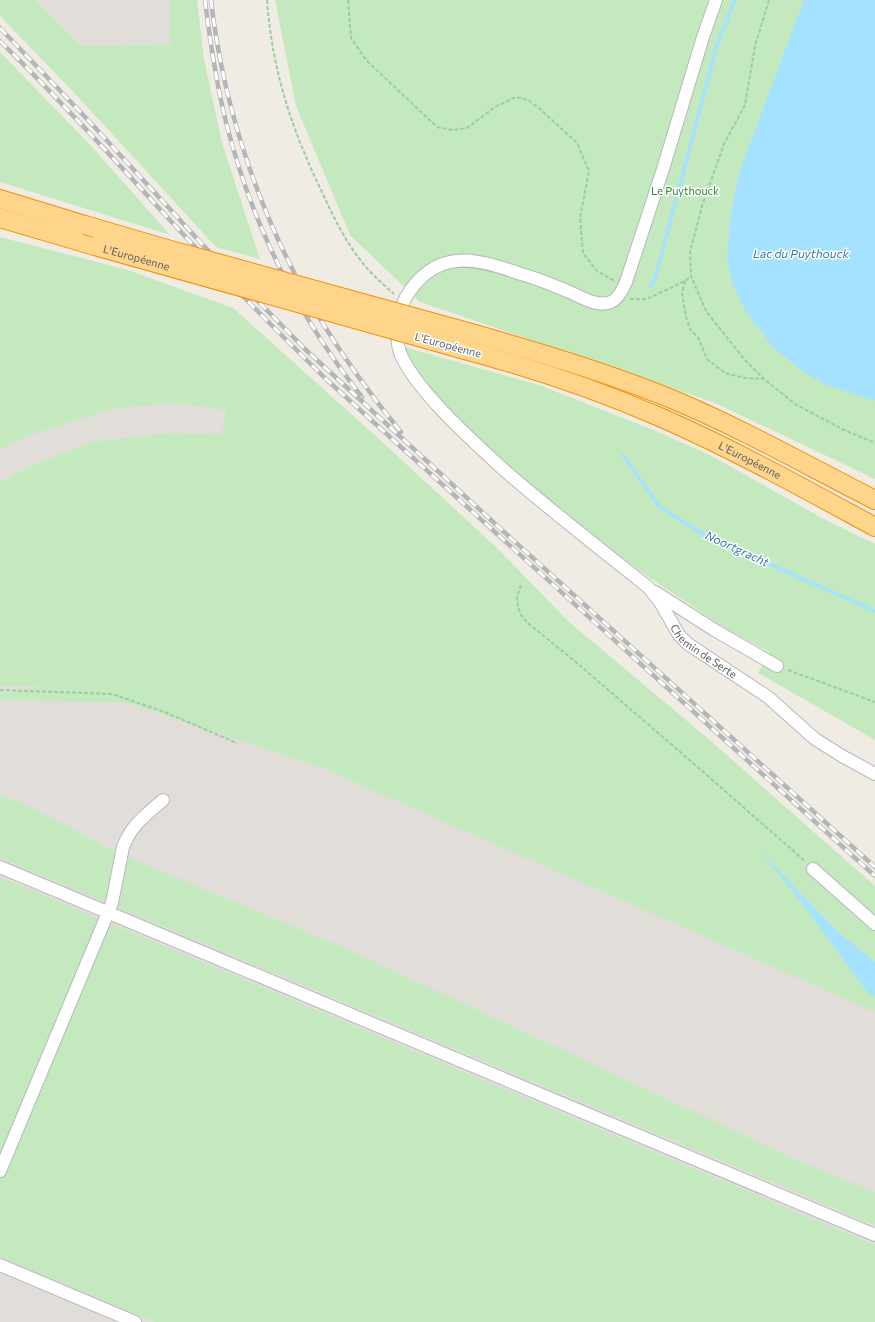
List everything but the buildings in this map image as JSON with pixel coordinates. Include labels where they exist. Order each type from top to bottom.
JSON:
[{"type":"highway","name":"L'Européenne","points":[[0,198],[167,249],[471,333],[584,367],[674,400],[768,444],[875,500]]},
{"type":"highway","name":"L'Européenne","points":[[0,218],[530,368],[563,379],[663,418],[760,465],[875,527]]},
{"type":"street","points":[[403,303],[413,288],[429,272],[443,264],[464,260],[480,261],[500,266],[552,284],[596,303],[605,303],[614,300],[623,288],[663,169],[703,37],[716,0]]},
{"type":"street","name":"Chemin de Serte","points":[[403,303],[398,342],[401,354],[412,373],[428,394],[460,430],[549,509],[648,587],[660,602],[680,635],[693,648],[768,697],[815,739],[875,774]]},
{"type":"street","points":[[648,587],[716,631],[777,666]]},
{"type":"street","points":[[0,1171],[114,898],[123,847],[129,834],[136,825],[163,800]]},
{"type":"street","points":[[0,867],[875,1235]]},
{"type":"street","points":[[813,869],[875,924]]},
{"type":"street","points":[[0,1265],[135,1322]]},
{"type":"path","points":[[267,0],[272,44],[281,86],[308,164],[340,230],[349,245],[368,269],[403,303]]},
{"type":"path","points":[[348,0],[352,38],[367,61],[438,127],[452,130],[467,128],[495,107],[516,97],[528,100],[540,109],[577,143],[589,171],[580,218],[583,253],[597,271],[614,280],[623,288]]},
{"type":"path","points":[[769,0],[755,46],[745,105],[724,144],[702,206],[690,252],[691,276],[706,311],[744,359],[764,379],[795,404],[842,429],[875,443]]},
{"type":"path","points":[[614,300],[648,299],[685,281],[691,276]]},
{"type":"path","points":[[685,281],[682,293],[686,317],[690,329],[699,339],[707,359],[725,373],[745,378],[764,379]]},
{"type":"path","points":[[521,585],[517,597],[518,608],[521,615],[529,624],[696,765],[813,869]]},
{"type":"path","points":[[777,666],[875,702]]},
{"type":"path","points":[[0,690],[112,694],[162,711],[237,743]]},
{"type":"shaded area","points":[[35,0],[170,0],[170,44],[80,46]]},
{"type":"shaded area","points":[[154,286],[875,945],[875,1322],[0,1322],[0,292]]},
{"type":"green space","points":[[0,0],[35,0],[81,46],[170,44],[170,0],[197,0],[204,59],[222,143],[260,259],[216,247],[80,99],[0,16]]},
{"type":"green space","name":"Le Puythouck","points":[[275,0],[875,0],[875,479],[715,403],[420,302],[350,235],[296,106]]},
{"type":"green space","points":[[0,52],[94,149],[170,235],[0,182]]},
{"type":"green space","points":[[0,237],[128,270],[233,308],[378,438],[496,547],[568,621],[712,742],[875,886],[875,1012],[322,768],[129,703],[0,700],[0,694],[44,686],[0,686],[0,482],[31,466],[91,442],[168,433],[222,435],[226,410],[175,403],[112,409],[30,435],[0,450]]},
{"type":"green space","points":[[404,347],[539,385],[654,430],[710,455],[824,519],[875,544],[875,740],[758,673],[770,652],[731,632],[647,576],[577,525],[483,443],[438,415]]},
{"type":"green space","points":[[0,796],[15,800],[125,856],[347,949],[803,1163],[875,1192],[875,1225],[0,858]]},
{"type":"green space","points":[[0,877],[875,1245],[875,1322],[155,1322],[0,1257]]},
{"type":"water","name":"Lac du Puythouck","points":[[804,0],[875,0],[875,401],[824,384],[798,368],[773,347],[746,312],[732,282],[727,258],[731,214],[739,173]]},
{"type":"water","points":[[756,847],[837,931],[875,962],[875,997],[868,993],[795,894]]},
{"type":"waterway","points":[[651,287],[657,272],[717,45],[735,0]]},
{"type":"waterway","name":"Noortgracht","points":[[623,455],[659,506],[704,535],[875,611]]},
{"type":"railway","points":[[205,0],[222,107],[236,159],[263,232],[297,301],[317,334],[362,397]]},
{"type":"railway","points":[[211,0],[217,43],[237,128],[250,170],[283,251],[325,327],[362,381],[401,432]]},
{"type":"railway","points":[[0,28],[88,120],[202,244],[306,350],[503,531],[875,867]]},
{"type":"railway","points":[[0,41],[64,106],[207,259],[327,380],[875,876]]}]
